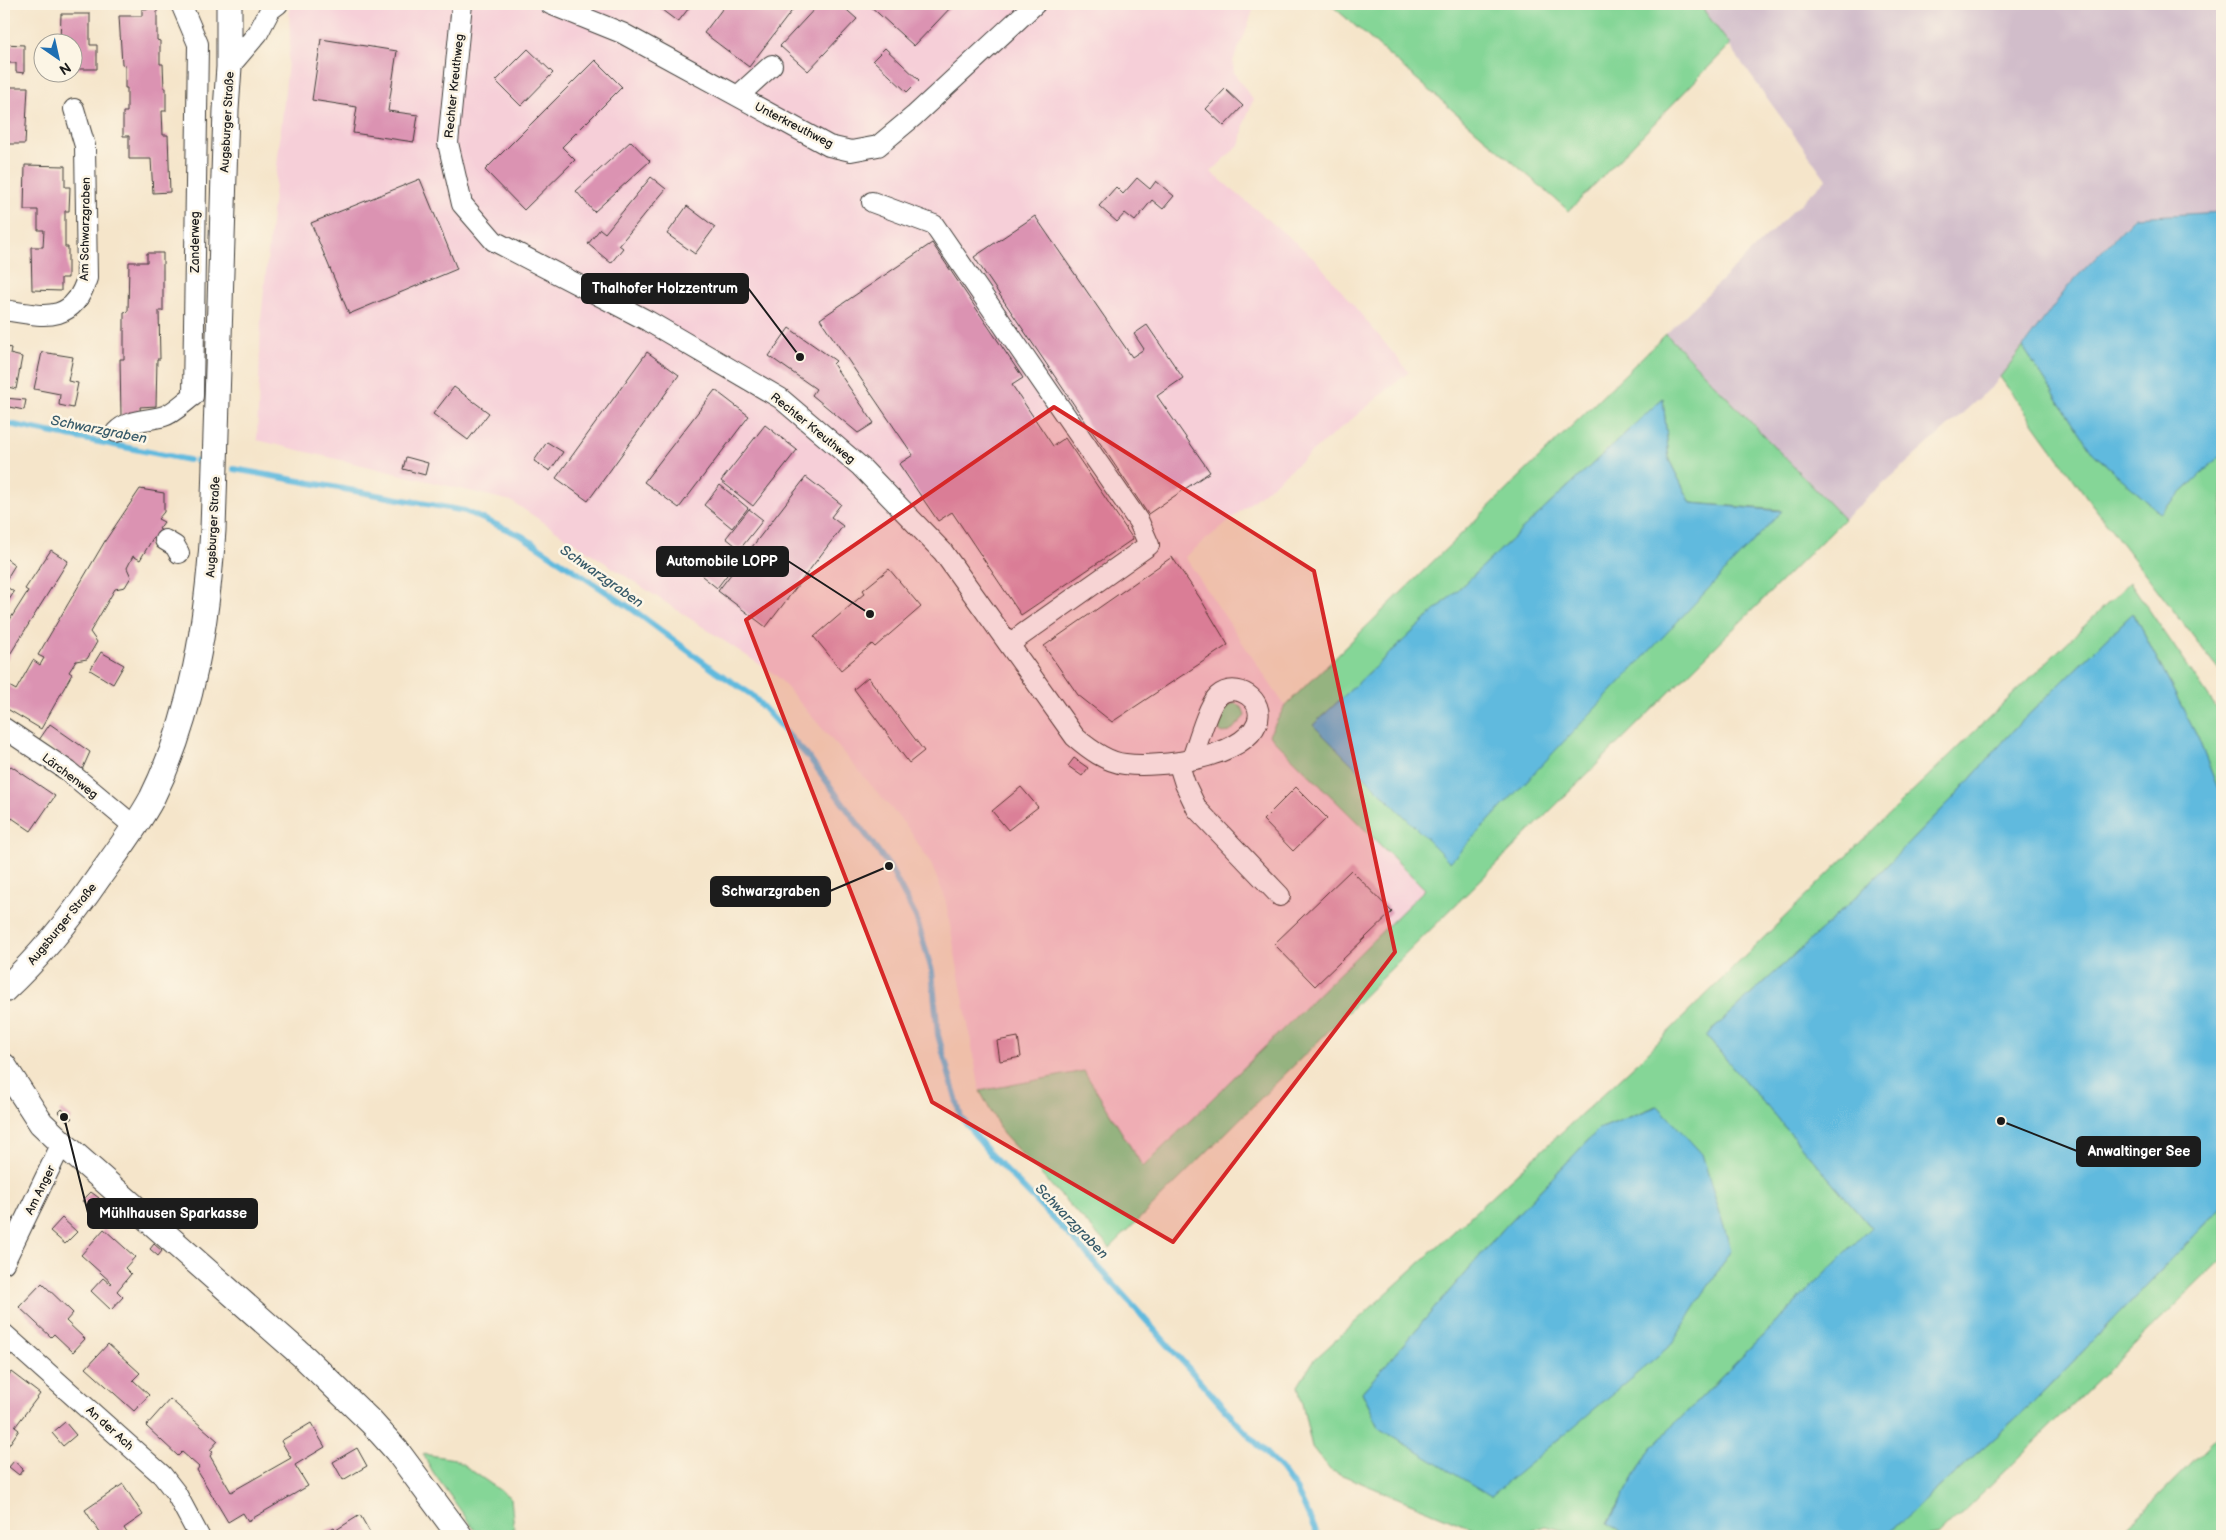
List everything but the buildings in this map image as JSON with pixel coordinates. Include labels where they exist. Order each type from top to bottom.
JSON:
[{"type":"main road","name":"Augsburger Straße","points":[[4,990],[21,974],[75,912],[135,827],[151,798],[173,748],[195,676],[209,589],[213,530],[229,66],[229,4]]},
{"type":"main road","points":[[4,1066],[41,1123]]},
{"type":"main road","points":[[4,1100],[41,1123],[304,1357],[371,1422],[397,1451],[460,1536]]},
{"type":"street","name":"Zanderweg","points":[[116,432],[133,422],[166,416],[193,396],[198,44],[181,4]]},
{"type":"street","points":[[229,66],[258,33],[270,10],[278,4]]},
{"type":"street","name":"Rechter Kreuthweg","points":[[462,4],[448,143],[462,204],[494,241],[648,321],[780,398],[861,467],[942,552],[1076,737],[1088,748],[1106,758],[1124,764],[1164,764],[1185,761],[1185,784],[1197,809],[1280,896]]},
{"type":"street","name":"Unterkreuthweg","points":[[550,4],[622,33],[829,146],[851,151],[878,146],[914,116],[1029,5]]},
{"type":"street","points":[[738,96],[772,65]]},
{"type":"street","name":"Am Schwarzgraben","points":[[4,310],[45,316],[59,314],[72,306],[82,293],[87,278],[85,146],[74,109]]},
{"type":"street","points":[[872,202],[934,225],[1140,522],[1149,545],[1009,644]]},
{"type":"street","name":"Lärchenweg","points":[[4,728],[68,771],[135,827]]},
{"type":"street","name":"Am Anger","points":[[4,1263],[62,1143]]},
{"type":"street","name":"An der Ach","points":[[4,1334],[162,1475],[176,1493],[199,1536]]},
{"type":"highlighted area","points":[[1054,407],[1314,571],[1395,952],[1173,1242],[932,1102],[746,620]]},
{"type":"shaded area","points":[[289,4],[1255,4],[1233,61],[1234,73],[1253,100],[1244,124],[1241,143],[1211,172],[1314,258],[1409,372],[1185,557],[1285,706],[1269,735],[1425,889],[1143,1167],[1084,1071],[980,1091],[945,898],[931,864],[908,828],[776,675],[511,501],[257,440],[261,319],[290,43]]},
{"type":"shaded area","points":[[1699,4],[2222,4],[2222,212],[2134,217],[2070,284],[1994,385],[1844,519],[1666,334],[1826,179]]},
{"type":"green space","points":[[1330,4],[1699,4],[1730,45],[1569,211]]},
{"type":"green space","points":[[1666,334],[1844,519],[1110,1248],[1003,1134],[980,1091],[1084,1071],[1143,1167],[1425,889],[1269,735],[1285,706]],"holes":[[[1663,398],[1669,460],[1691,503],[1781,510],[1313,725]]]},
{"type":"green space","points":[[2023,347],[2093,453],[2160,513],[2222,454],[2222,674],[2088,499],[2000,377]]},
{"type":"green space","points":[[2130,582],[2222,716],[2222,799],[2198,738],[2133,613],[2018,725],[1955,796],[1847,906],[1706,1036],[1871,1227],[1651,1448],[1608,1523],[1627,1536],[1587,1536],[1546,1526],[1516,1536],[1490,1536],[1330,1470],[1312,1447],[1298,1386],[1314,1360],[1639,1061],[1897,806]],"holes":[[[1657,1106],[1380,1429],[1362,1392],[1505,1227],[1599,1129]]]},
{"type":"green space","points":[[1235,703],[1243,709],[1245,716],[1230,732],[1222,733],[1217,727],[1220,715],[1227,706]]},
{"type":"green space","points":[[2222,1207],[2222,1259],[1938,1536],[1885,1536],[2036,1400]]},
{"type":"green space","points":[[2222,1432],[2222,1536],[2119,1536]]},
{"type":"green space","points":[[423,1454],[455,1459],[511,1498],[514,1528],[512,1536],[479,1536],[433,1472]]},
{"type":"water","points":[[2222,212],[2222,454],[2160,513],[2093,453],[2023,347],[2070,284],[2135,217]]},
{"type":"water","points":[[1663,398],[1669,460],[1691,503],[1782,511],[1450,862],[1313,725]]},
{"type":"water","points":[[2133,613],[2198,738],[2222,799],[2222,1207],[2036,1400],[1885,1536],[1627,1536],[1608,1523],[1651,1448],[1871,1227],[1706,1036],[1847,906],[1955,796],[2018,725]]},
{"type":"water","points":[[1658,1106],[1702,1154],[1731,1250],[1672,1344],[1491,1496],[1380,1429],[1362,1392],[1505,1227],[1599,1129]]},
{"type":"waterway","name":"Schwarzgraben","points":[[4,423],[189,460]]},
{"type":"waterway","name":"Schwarzgraben","points":[[196,461],[202,462]]},
{"type":"waterway","name":"Schwarzgraben","points":[[234,469],[465,511],[522,536],[632,609],[714,670],[752,695],[811,760],[889,866],[916,917],[932,971],[938,1035],[961,1117],[990,1154],[1078,1244],[1240,1426],[1282,1470],[1297,1491],[1318,1536]]},
{"type":"place","name":"Thalhofer Holzzentrum","points":[[800,357]]},
{"type":"place","name":"Automobile LOPP","points":[[870,614]]},
{"type":"place","name":"Schwarzgraben","points":[[889,866]]},
{"type":"place","name":"Mühlhausen Sparkasse","points":[[64,1117]]},
{"type":"place","name":"Anwaltinger See","points":[[2001,1121]]}]
